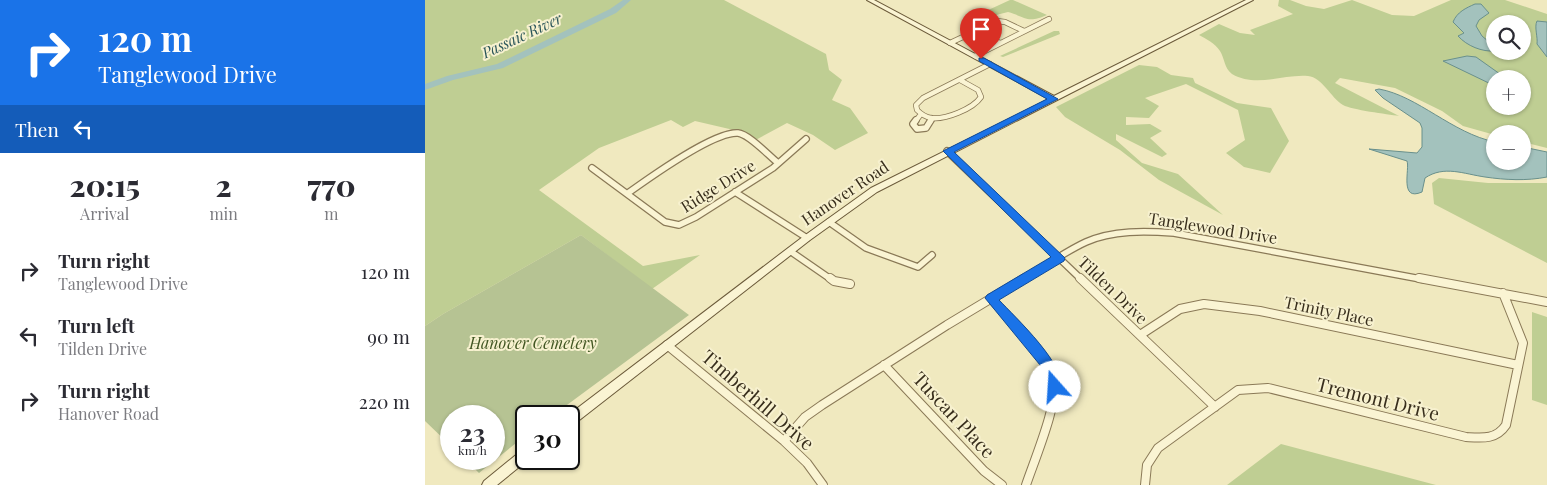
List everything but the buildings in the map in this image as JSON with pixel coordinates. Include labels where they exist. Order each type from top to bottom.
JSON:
[{"type":"street","points":[[870,0],[1054,99]]},
{"type":"street","name":"Hanover Road","points":[[580,412],[807,238],[874,190],[947,151],[1251,0]]},
{"type":"street","points":[[975,56],[1049,19]]},
{"type":"street","points":[[950,43],[999,21],[1024,31]]},
{"type":"street","points":[[975,31],[999,43]]},
{"type":"street","points":[[961,80],[978,90],[981,95],[979,101],[945,118],[932,118],[921,114],[916,108],[920,100],[973,73],[992,65]]},
{"type":"street","points":[[921,114],[913,124],[917,129],[926,128],[932,118]]},
{"type":"street","points":[[628,193],[691,152],[732,134],[742,134],[778,164]]},
{"type":"street","name":"Ridge Drive","points":[[592,168],[665,222],[679,225],[696,218],[778,164],[806,139]]},
{"type":"street","name":"Tilden Drive","points":[[947,151],[1215,407]]},
{"type":"street","points":[[735,192],[807,238]]},
{"type":"street","points":[[829,222],[866,248],[918,267],[933,255]]},
{"type":"street","name":"Tanglewood Drive","points":[[783,441],[805,417],[991,298],[1086,242],[1111,234],[1133,231],[1157,231],[1503,292],[1547,302]]},
{"type":"street","points":[[790,251],[834,281],[850,284]]},
{"type":"street","name":"Tremont Drive","points":[[1145,485],[1147,464],[1158,448],[1238,390],[1257,387],[1466,437],[1488,438],[1501,432],[1506,425],[1523,343],[1503,292]]},
{"type":"street","points":[[991,298],[1045,361],[1054,378],[1054,394],[1026,485]]},
{"type":"street","name":"Trinity Place","points":[[1140,335],[1180,309],[1204,304],[1260,311],[1519,365]]},
{"type":"street","name":"Timberhill Drive","points":[[667,345],[783,441],[807,463],[823,485]]},
{"type":"street","name":"Tuscan Place","points":[[885,365],[984,472],[1002,485]]},
{"type":"street","points":[[488,485],[515,463]]},
{"type":"green space","points":[[425,0],[724,0],[826,54],[829,70],[842,80],[832,100],[850,108],[868,133],[835,150],[813,135],[787,123],[752,142],[738,131],[695,121],[683,127],[671,120],[599,148],[539,190],[643,266],[700,255],[652,289],[581,235],[425,326]]},
{"type":"green space","points":[[1010,0],[1047,15],[1035,19],[1027,19],[1008,12],[996,15],[984,12]]},
{"type":"green space","points":[[1279,0],[1290,0],[1306,6],[1324,9],[1352,0],[1392,15],[1414,16],[1451,0],[1505,0],[1547,14],[1547,148],[1531,144],[1531,125],[1486,125],[1486,132],[1463,126],[1442,111],[1395,88],[1340,78],[1335,83],[1399,116],[1347,107],[1334,98],[1313,77],[1299,76],[1260,80],[1241,78],[1229,72],[1222,54],[1216,46],[1199,35],[1219,24],[1240,33],[1255,35],[1250,30],[1293,14],[1278,6]]},
{"type":"green space","points":[[1054,31],[1059,31],[1060,34],[1003,57],[1000,56]]},
{"type":"green space","points":[[1139,65],[1157,67],[1171,75],[1193,78],[1195,83],[1237,103],[1271,108],[1289,141],[1270,173],[1244,167],[1226,153],[1245,140],[1238,110],[1186,84],[1145,98],[1159,106],[1149,118],[1126,117],[1126,125],[1150,124],[1162,131],[1150,138],[1167,154],[1162,157],[1116,134],[1116,140],[1142,163],[1178,174],[1223,215],[1159,180],[1120,150],[1065,117],[1056,107]]},
{"type":"green space","points":[[1439,178],[1488,183],[1547,183],[1547,263],[1434,204],[1432,183]]},
{"type":"green space","name":"Hanover Cemetery","points":[[581,235],[689,315],[567,405],[515,405],[515,444],[505,452],[505,405],[440,405],[440,435],[425,421],[425,326]]},
{"type":"green space","points":[[1532,312],[1547,317],[1547,405],[1532,400]]},
{"type":"green space","points":[[1281,444],[1436,485],[1227,485]]},
{"type":"water","points":[[1475,4],[1481,4],[1489,13],[1479,20],[1476,26],[1486,39],[1486,50],[1475,48],[1458,36],[1464,33],[1453,22],[1462,11]]},
{"type":"water","points":[[1537,21],[1547,22],[1547,57],[1537,44]]},
{"type":"water","points":[[1467,56],[1476,57],[1494,70],[1486,70],[1486,82],[1443,61]]},
{"type":"water","points":[[1379,89],[1408,99],[1464,131],[1486,139],[1486,170],[1531,170],[1531,149],[1547,152],[1547,177],[1508,179],[1447,171],[1432,174],[1425,178],[1422,192],[1415,194],[1410,192],[1407,183],[1407,161],[1369,149],[1417,153],[1422,147],[1422,128],[1420,123],[1383,98],[1375,90]]},
{"type":"waterway","name":"Passaic River","points":[[425,87],[450,78],[500,66],[613,11],[628,0]]},
{"type":"route","points":[[981,59],[1054,99],[947,151],[1059,258],[991,298],[1045,361],[1051,370],[1055,387]]}]
